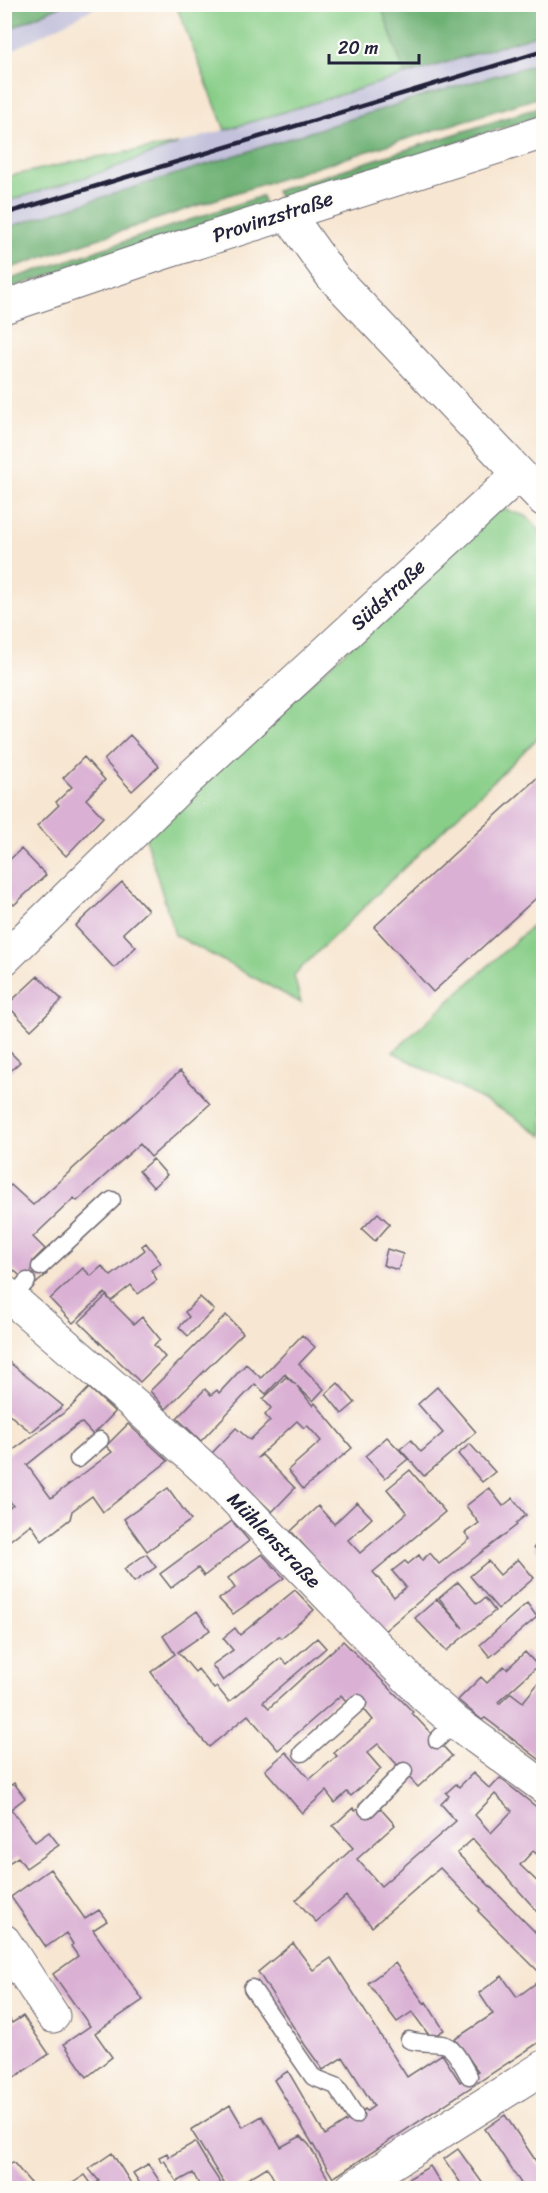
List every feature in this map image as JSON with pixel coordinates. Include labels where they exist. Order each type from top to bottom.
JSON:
[{"type":"street","name":"Provinzstraße","points":[[4,307],[163,253],[543,132]]},
{"type":"street","points":[[287,213],[332,276],[543,500]]},
{"type":"street","name":"Südstraße","points":[[4,959],[181,786],[519,474]]},
{"type":"street","name":"Mühlenstraße","points":[[14,1290],[128,1411],[217,1480],[389,1674],[425,1696],[446,1731],[543,1787]]},
{"type":"street","points":[[4,1941],[53,2016]]},
{"type":"street","points":[[372,2174],[477,2088],[543,2067]]},
{"type":"lane","points":[[40,1267],[112,1200]]},
{"type":"lane","points":[[78,1459],[100,1440]]},
{"type":"lane","points":[[302,1753],[358,1702]]},
{"type":"lane","points":[[367,1809],[404,1771]]},
{"type":"lane","points":[[252,1988],[313,2077],[336,2086],[355,2115]]},
{"type":"lane","points":[[409,2040],[421,2044],[443,2044],[450,2048],[477,2088]]},
{"type":"shaded area","points":[[62,5],[100,5],[5,54],[5,31]]},
{"type":"shaded area","points":[[543,33],[543,62],[427,95],[5,228],[5,202],[105,171],[178,144]]},
{"type":"green space","points":[[5,4],[62,4],[62,5],[5,31]]},
{"type":"green space","points":[[176,5],[381,5],[405,75],[225,130]]},
{"type":"green space","points":[[381,5],[543,5],[543,33],[405,75]]},
{"type":"green space","points":[[543,62],[543,96],[238,192],[5,270],[5,228],[427,95]]},
{"type":"green space","points":[[543,106],[543,115],[280,200],[276,191]]},
{"type":"green space","points":[[178,144],[105,171],[5,202],[5,177],[91,158]]},
{"type":"green space","points":[[262,196],[265,205],[5,290],[5,281]]},
{"type":"green space","points":[[500,508],[526,516],[543,534],[543,733],[294,975],[301,1003],[175,935],[145,837]]},
{"type":"green space","points":[[543,916],[543,1136],[511,1115],[393,1052]]},
{"type":"building","points":[[130,735],[159,766],[132,791],[104,760]]},
{"type":"building","points":[[84,757],[105,780],[86,799],[103,817],[66,856],[37,826],[59,805],[56,802],[72,787],[63,778]]},
{"type":"building","points":[[540,775],[544,779],[544,891],[433,992],[374,927]]},
{"type":"building","points":[[21,849],[46,875],[14,905],[4,895],[4,865]]},
{"type":"building","points":[[122,882],[148,910],[123,933],[136,947],[114,968],[75,926]]},
{"type":"building","points":[[38,976],[62,1000],[31,1030],[7,1005]]},
{"type":"building","points":[[4,1046],[20,1062],[4,1077]]},
{"type":"building","points":[[180,1071],[210,1104],[151,1157],[140,1144],[77,1201],[74,1198],[33,1237],[45,1249],[33,1261],[47,1274],[32,1287],[4,1261],[4,1192],[11,1185],[33,1205]]},
{"type":"building","points":[[153,1159],[167,1175],[153,1187],[139,1171]]},
{"type":"building","points":[[378,1213],[390,1224],[375,1241],[362,1229]]},
{"type":"building","points":[[146,1243],[161,1263],[151,1270],[157,1280],[138,1294],[131,1285],[111,1301],[105,1293],[73,1323],[50,1299],[83,1268],[91,1276],[102,1266],[111,1276],[145,1250],[142,1246]]},
{"type":"building","points":[[387,1249],[403,1254],[398,1270],[383,1265]]},
{"type":"building","points":[[106,1296],[134,1324],[142,1317],[160,1339],[154,1345],[165,1357],[140,1382],[79,1322]]},
{"type":"building","points":[[200,1297],[214,1310],[188,1336],[179,1327],[189,1317],[185,1312]]},
{"type":"building","points":[[226,1315],[243,1333],[166,1409],[150,1391]]},
{"type":"building","points":[[302,1335],[315,1347],[299,1364],[324,1389],[313,1401],[297,1386],[313,1406],[315,1403],[352,1448],[303,1489],[288,1470],[321,1441],[307,1425],[304,1428],[297,1421],[257,1458],[262,1455],[295,1488],[272,1512],[212,1453],[236,1428],[250,1440],[270,1421],[265,1415],[271,1408],[263,1399],[286,1377],[296,1385],[285,1374],[266,1394],[255,1384],[201,1441],[177,1418],[205,1389],[211,1395],[217,1390],[219,1393],[246,1364],[261,1378]]},
{"type":"building","points":[[4,1358],[63,1406],[31,1432],[6,1412],[4,1414]]},
{"type":"building","points":[[338,1383],[355,1403],[342,1414],[326,1394]]},
{"type":"building","points":[[437,1387],[476,1432],[424,1476],[400,1449],[411,1440],[421,1452],[443,1433],[418,1404]]},
{"type":"building","points":[[89,1388],[115,1412],[93,1435],[82,1423],[77,1425],[27,1465],[51,1498],[112,1452],[106,1446],[128,1424],[168,1461],[103,1512],[92,1496],[72,1511],[70,1519],[42,1541],[31,1524],[4,1545],[4,1511],[13,1505],[4,1494],[4,1457],[69,1409]]},
{"type":"building","points":[[387,1437],[408,1459],[385,1478],[365,1456]]},
{"type":"building","points":[[470,1444],[495,1472],[482,1482],[458,1454]]},
{"type":"building","points":[[410,1470],[445,1512],[373,1572],[394,1597],[406,1587],[392,1571],[405,1561],[408,1564],[419,1555],[422,1560],[430,1553],[439,1564],[470,1539],[465,1533],[479,1523],[466,1506],[489,1488],[503,1506],[513,1498],[526,1515],[516,1523],[517,1525],[430,1592],[382,1633],[291,1531],[318,1506],[334,1524],[357,1502],[372,1518],[348,1540],[360,1553],[407,1513],[387,1489]]},
{"type":"building","points":[[168,1488],[191,1520],[147,1551],[124,1519]]},
{"type":"building","points":[[232,1521],[249,1541],[204,1576],[198,1568],[171,1588],[160,1574]]},
{"type":"building","points":[[544,1539],[544,1558],[534,1547]]},
{"type":"building","points":[[146,1554],[156,1567],[134,1582],[124,1569]]},
{"type":"building","points":[[262,1554],[284,1578],[233,1614],[219,1599],[235,1588],[228,1578]]},
{"type":"building","points":[[518,1559],[534,1578],[498,1609],[470,1576],[488,1561],[500,1575]]},
{"type":"building","points":[[458,1582],[477,1604],[485,1598],[495,1611],[446,1651],[415,1618],[437,1599],[463,1628],[439,1598]]},
{"type":"building","points":[[295,1590],[314,1610],[223,1681],[212,1665],[233,1650],[223,1638],[235,1628],[240,1635]]},
{"type":"building","points":[[527,1603],[537,1617],[490,1657],[480,1645]]},
{"type":"building","points":[[197,1611],[210,1630],[178,1652],[195,1672],[198,1669],[214,1689],[217,1687],[229,1702],[281,1658],[287,1664],[317,1638],[326,1648],[263,1702],[269,1708],[343,1641],[413,1712],[452,1756],[418,1787],[378,1744],[367,1753],[381,1769],[351,1796],[347,1792],[335,1803],[326,1791],[302,1813],[265,1770],[286,1752],[310,1779],[337,1756],[334,1753],[373,1720],[353,1696],[346,1701],[341,1695],[278,1750],[248,1715],[209,1747],[182,1716],[151,1672],[175,1654],[163,1636]]},
{"type":"building","points":[[525,1652],[538,1666],[498,1702],[499,1704],[511,1693],[523,1702],[544,1676],[544,1763],[485,1718],[482,1720],[458,1700],[481,1677],[487,1683],[504,1666],[507,1669]]},
{"type":"building","points":[[473,1773],[490,1789],[500,1778],[544,1813],[544,1860],[533,1851],[520,1865],[544,1888],[544,1919],[473,1839],[457,1853],[544,1941],[544,1977],[478,1911],[480,1909],[440,1868],[372,1927],[346,1896],[316,1922],[296,1900],[353,1848],[333,1826],[353,1808],[355,1811],[360,1807],[379,1807],[395,1825],[357,1859],[381,1886],[456,1821],[441,1804],[449,1796],[446,1793],[456,1784],[459,1787]],"holes":[[[495,1794],[512,1811],[491,1833],[475,1815]]]},
{"type":"building","points":[[14,1783],[25,1798],[11,1809],[35,1842],[49,1832],[59,1845],[26,1868],[18,1857],[4,1866],[4,1790]]},
{"type":"building","points":[[50,1869],[85,1919],[99,1910],[107,1921],[93,1930],[143,2000],[95,2033],[112,2057],[87,2077],[64,2044],[90,2026],[53,1974],[78,1956],[71,1946],[73,1944],[66,1933],[46,1947],[11,1897]]},
{"type":"building","points":[[293,1943],[313,1970],[331,1958],[407,2077],[442,2054],[460,2082],[478,2071],[455,2039],[493,2014],[479,1993],[502,1976],[517,1997],[539,1981],[544,1985],[544,2039],[333,2178],[274,2080],[288,2071],[325,2135],[365,2109],[367,2111],[374,2106],[343,2057],[323,2070],[258,1972]]},
{"type":"building","points":[[395,1963],[424,2003],[426,2002],[444,2030],[431,2038],[412,2012],[397,2022],[368,1983]]},
{"type":"building","points":[[4,2012],[12,2023],[23,2016],[49,2054],[15,2077],[4,2061]]},
{"type":"building","points":[[230,2105],[243,2127],[262,2116],[281,2147],[301,2136],[309,2145],[330,2182],[320,2188],[279,2188],[267,2167],[233,2188],[227,2188],[191,2130]]},
{"type":"building","points":[[505,2115],[544,2173],[544,2188],[524,2188],[485,2129]]},
{"type":"building","points":[[195,2142],[224,2188],[201,2188],[193,2173],[177,2182],[164,2160],[161,2162],[159,2157],[167,2153],[169,2157]]},
{"type":"building","points":[[458,2149],[486,2188],[464,2188],[444,2159]]},
{"type":"building","points":[[112,2153],[134,2188],[77,2188],[73,2183],[85,2175],[93,2186],[99,2181],[89,2169]]},
{"type":"building","points":[[13,2162],[35,2188],[4,2188],[4,2167]]},
{"type":"building","points":[[148,2164],[163,2186],[160,2188],[143,2188],[133,2173]]},
{"type":"building","points":[[430,2166],[441,2184],[435,2188],[407,2188],[403,2182]]},
{"type":"railway","points":[[4,214],[544,51]]}]
